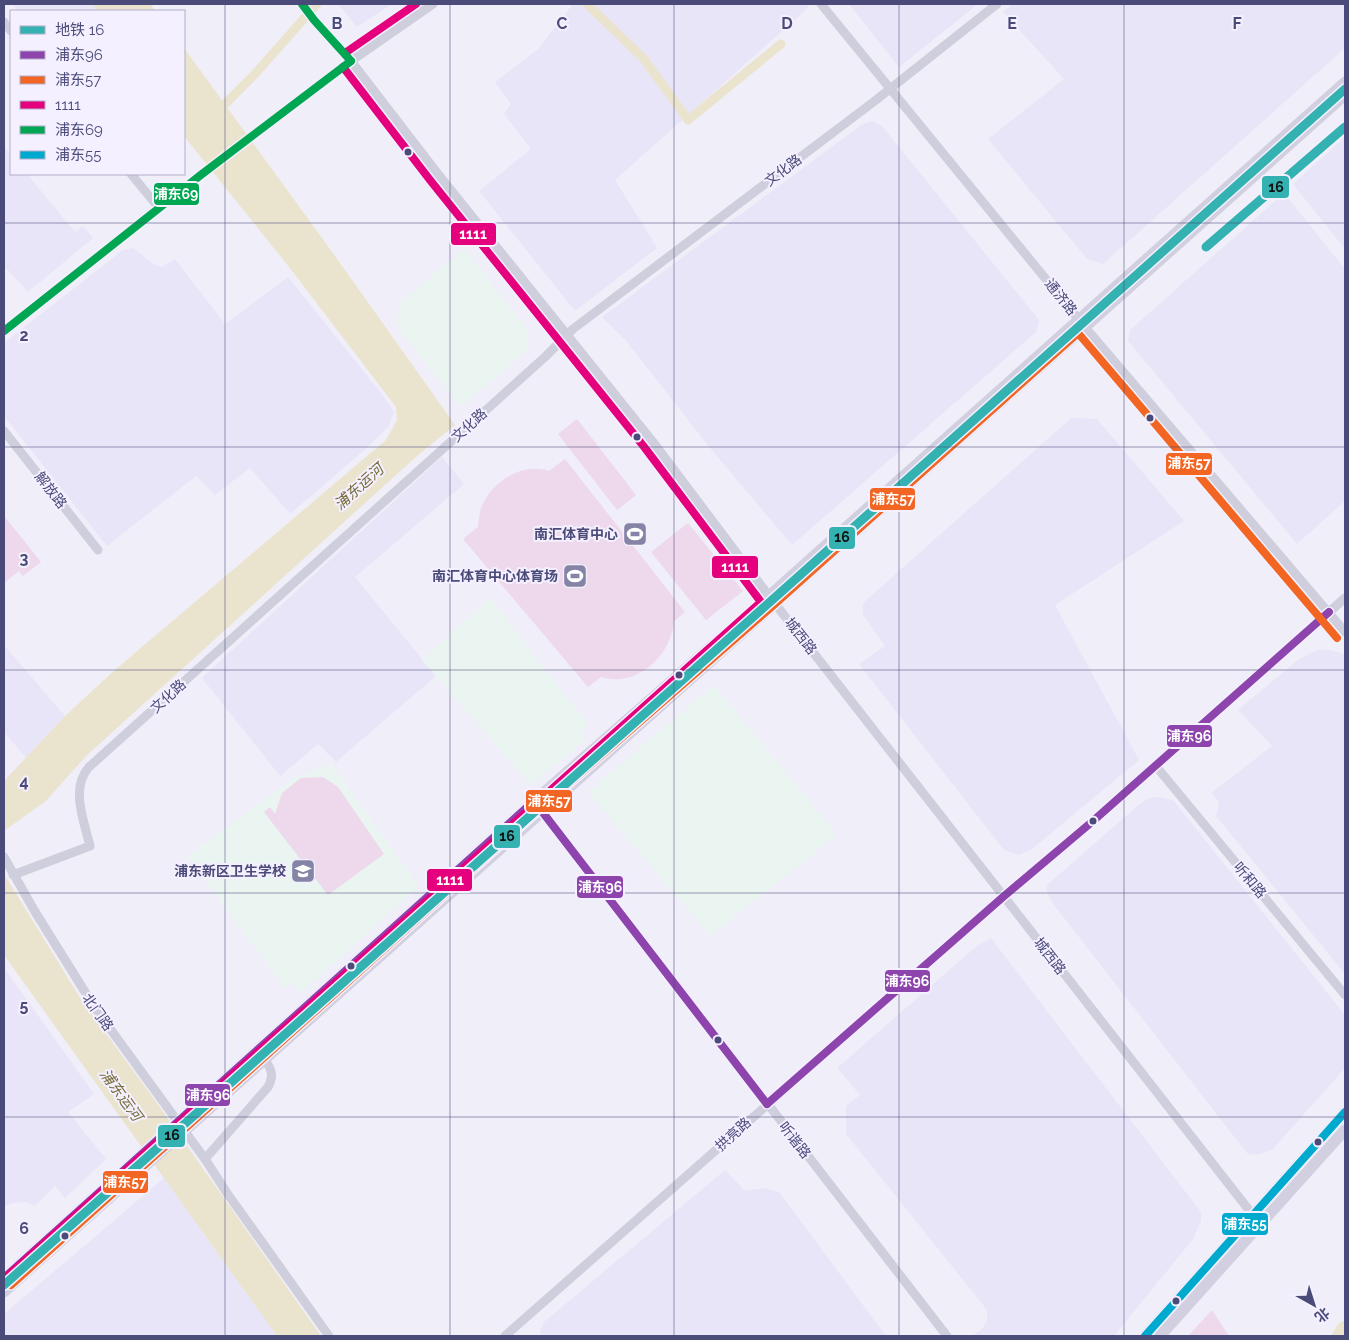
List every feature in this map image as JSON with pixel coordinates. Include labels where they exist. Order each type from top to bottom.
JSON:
[{"type":"main road","points":[[1082,323],[1345,82]]},
{"type":"main road","points":[[195,1115],[264,1059],[542,812],[772,599],[1082,323],[1345,95]]},
{"type":"main road","points":[[4,1278],[123,1179],[195,1115],[534,802],[772,599]]},
{"type":"main road","points":[[1145,1336],[1345,1112]]},
{"type":"main road","points":[[1160,1336],[1345,1130]]},
{"type":"main road","points":[[4,1292],[123,1179]]},
{"type":"street","points":[[4,331],[245,141],[433,4]]},
{"type":"street","name":"通济路","points":[[821,4],[1082,323],[1345,632]]},
{"type":"street","name":"文化路","points":[[14,875],[90,846],[79,794],[80,781],[89,767],[545,357],[567,335],[593,313],[891,89],[997,4]]},
{"type":"street","name":"城西路","points":[[304,7],[352,62],[438,174],[653,442],[1003,897],[1260,1224]]},
{"type":"street","points":[[131,175],[159,208]]},
{"type":"street","name":"解放路","points":[[4,431],[98,550]]},
{"type":"street","name":"拱亮路","points":[[505,1336],[1345,598]]},
{"type":"street","name":"听和路","points":[[1155,765],[1345,995]]},
{"type":"street","name":"听谐路","points":[[534,802],[947,1336]]},
{"type":"street","name":"北门路","points":[[4,858],[95,1008],[205,1159],[329,1336]]},
{"type":"street","points":[[205,1159],[268,1087],[272,1079],[272,1072],[264,1059]]},
{"type":"shaded area","points":[[12,4],[93,4],[96,10],[18,10]]},
{"type":"shaded area","points":[[338,4],[392,4],[357,27]]},
{"type":"shaded area","points":[[573,4],[806,4],[809,7],[615,180],[657,248],[575,311],[479,191],[531,149],[504,114],[511,104],[495,82],[538,49]]},
{"type":"shaded area","points":[[849,4],[978,4],[899,67]]},
{"type":"shaded area","points":[[1013,4],[1345,4],[1345,48],[1103,264],[1087,259],[988,139],[1064,79],[1003,12]]},
{"type":"shaded area","points":[[872,121],[882,126],[1039,320],[1036,332],[792,545],[710,448],[627,342],[602,317],[861,125]]},
{"type":"shaded area","points":[[1345,137],[1345,249],[1293,184]]},
{"type":"shaded area","points":[[4,146],[10,154],[10,175],[28,175],[75,232],[83,226],[93,238],[28,292],[4,268]]},
{"type":"shaded area","points":[[1284,193],[1345,269],[1345,501],[1297,544],[1128,341],[1130,330]]},
{"type":"shaded area","points":[[133,248],[155,265],[162,267],[175,259],[225,324],[288,277],[381,393],[394,412],[389,426],[290,514],[250,468],[215,495],[196,476],[107,546],[4,416],[4,343],[123,250]]},
{"type":"shaded area","points":[[465,249],[526,328],[530,336],[525,352],[461,407],[400,331],[397,321],[400,304]]},
{"type":"shaded area","points":[[1071,418],[1097,419],[1184,521],[1055,605],[1139,760],[1032,849],[1019,855],[1004,850],[859,664],[885,646],[863,615],[863,603]]},
{"type":"shaded area","points":[[577,419],[636,495],[617,510],[558,434]]},
{"type":"shaded area","points":[[442,457],[464,484],[355,577],[436,676],[336,762],[318,744],[280,776],[202,678]]},
{"type":"shaded area","name":"南汇体育中心体育场","points":[[565,459],[685,612],[674,621],[666,646],[650,666],[627,678],[601,677],[588,687],[463,539],[478,527],[481,508],[492,490],[500,482],[509,476],[528,469],[549,471]]},
{"type":"shaded area","points":[[4,516],[41,562],[23,576],[19,571],[4,583]]},
{"type":"shaded area","points":[[688,523],[743,591],[706,620],[651,552]]},
{"type":"shaded area","points":[[490,598],[588,725],[580,732],[585,740],[531,785],[422,660]]},
{"type":"shaded area","points":[[4,645],[65,716],[26,758],[4,732]]},
{"type":"shaded area","points":[[1317,650],[1330,650],[1345,656],[1345,974],[1216,816],[1219,802],[1211,793],[1272,746],[1238,710],[1299,659]]},
{"type":"shaded area","points":[[714,685],[837,835],[710,936],[588,792]]},
{"type":"shaded area","name":"浦东新区卫生学校","points":[[331,764],[419,886],[302,992],[291,982],[285,988],[187,856],[295,777]]},
{"type":"shaded area","points":[[323,777],[338,787],[384,854],[328,895],[264,812],[270,807],[275,814],[282,793],[301,778]]},
{"type":"shaded area","points":[[1160,797],[1173,800],[1345,1015],[1345,1068],[1273,1149],[1257,1155],[1248,1154],[1243,1148],[1054,905],[1046,890],[1048,884],[1142,802],[1149,798]]},
{"type":"shaded area","points":[[991,938],[1201,1212],[1201,1221],[1193,1239],[1114,1336],[972,1336],[982,1329],[987,1321],[987,1310],[846,1134],[846,1106],[860,1095],[837,1068],[977,946]]},
{"type":"shaded area","points":[[4,968],[94,1094],[68,1112],[106,1159],[65,1198],[55,1186],[35,1206],[25,1202],[4,1206]]},
{"type":"shaded area","points":[[725,1170],[745,1191],[764,1188],[779,1192],[886,1336],[542,1336],[540,1332],[544,1322]]},
{"type":"shaded area","points":[[164,1178],[277,1336],[4,1336],[4,1314]]},
{"type":"shaded area","points":[[1212,1310],[1229,1336],[1188,1336]]},
{"type":"water","points":[[93,4],[150,4],[155,10],[96,10]]},
{"type":"water","name":"浦东运河","points":[[185,49],[455,425],[417,456],[86,756],[46,801],[4,831],[4,781],[65,716],[116,669],[386,440],[397,420],[396,407],[289,267],[185,137]]},
{"type":"water","name":"浦东运河","points":[[4,874],[82,1001],[154,1099],[321,1336],[277,1336],[4,955]]},
{"type":"waterway","points":[[217,112],[254,75],[317,4]]},
{"type":"waterway","points":[[587,4],[644,59],[688,120],[781,44]]},
{"type":"waterway","points":[[1340,1336],[1345,1329]]},
{"type":"metro line","name":"16","points":[[4,1285],[1345,89]]},
{"type":"metro line","name":"16","points":[[1206,247],[1345,127]]},
{"type":"transit line","name":"浦东69","points":[[302,4],[351,61]]},
{"type":"transit line","name":"1111","points":[[345,53],[416,4]]},
{"type":"transit line","name":"浦东69","points":[[4,331],[202,174],[351,61]]},
{"type":"transit line","name":"1111","points":[[4,1279],[761,602],[645,448],[430,180],[343,67]]},
{"type":"transit line","name":"浦东57","points":[[11,1285],[541,808],[776,603],[1078,333],[1337,638]]},
{"type":"transit line","name":"浦东96","points":[[767,1104],[1003,897],[1093,821],[1329,612]]},
{"type":"transit line","name":"浦东96","points":[[4,1278],[534,801],[767,1104]]},
{"type":"transit line","name":"浦东55","points":[[1145,1336],[1345,1112]]},
{"type":"place","name":"南汇体育中心","points":[[635,534]]},
{"type":"place","name":"南汇体育中心体育场","points":[[575,576]]},
{"type":"place","name":"浦东新区卫生学校","points":[[303,871]]}]
